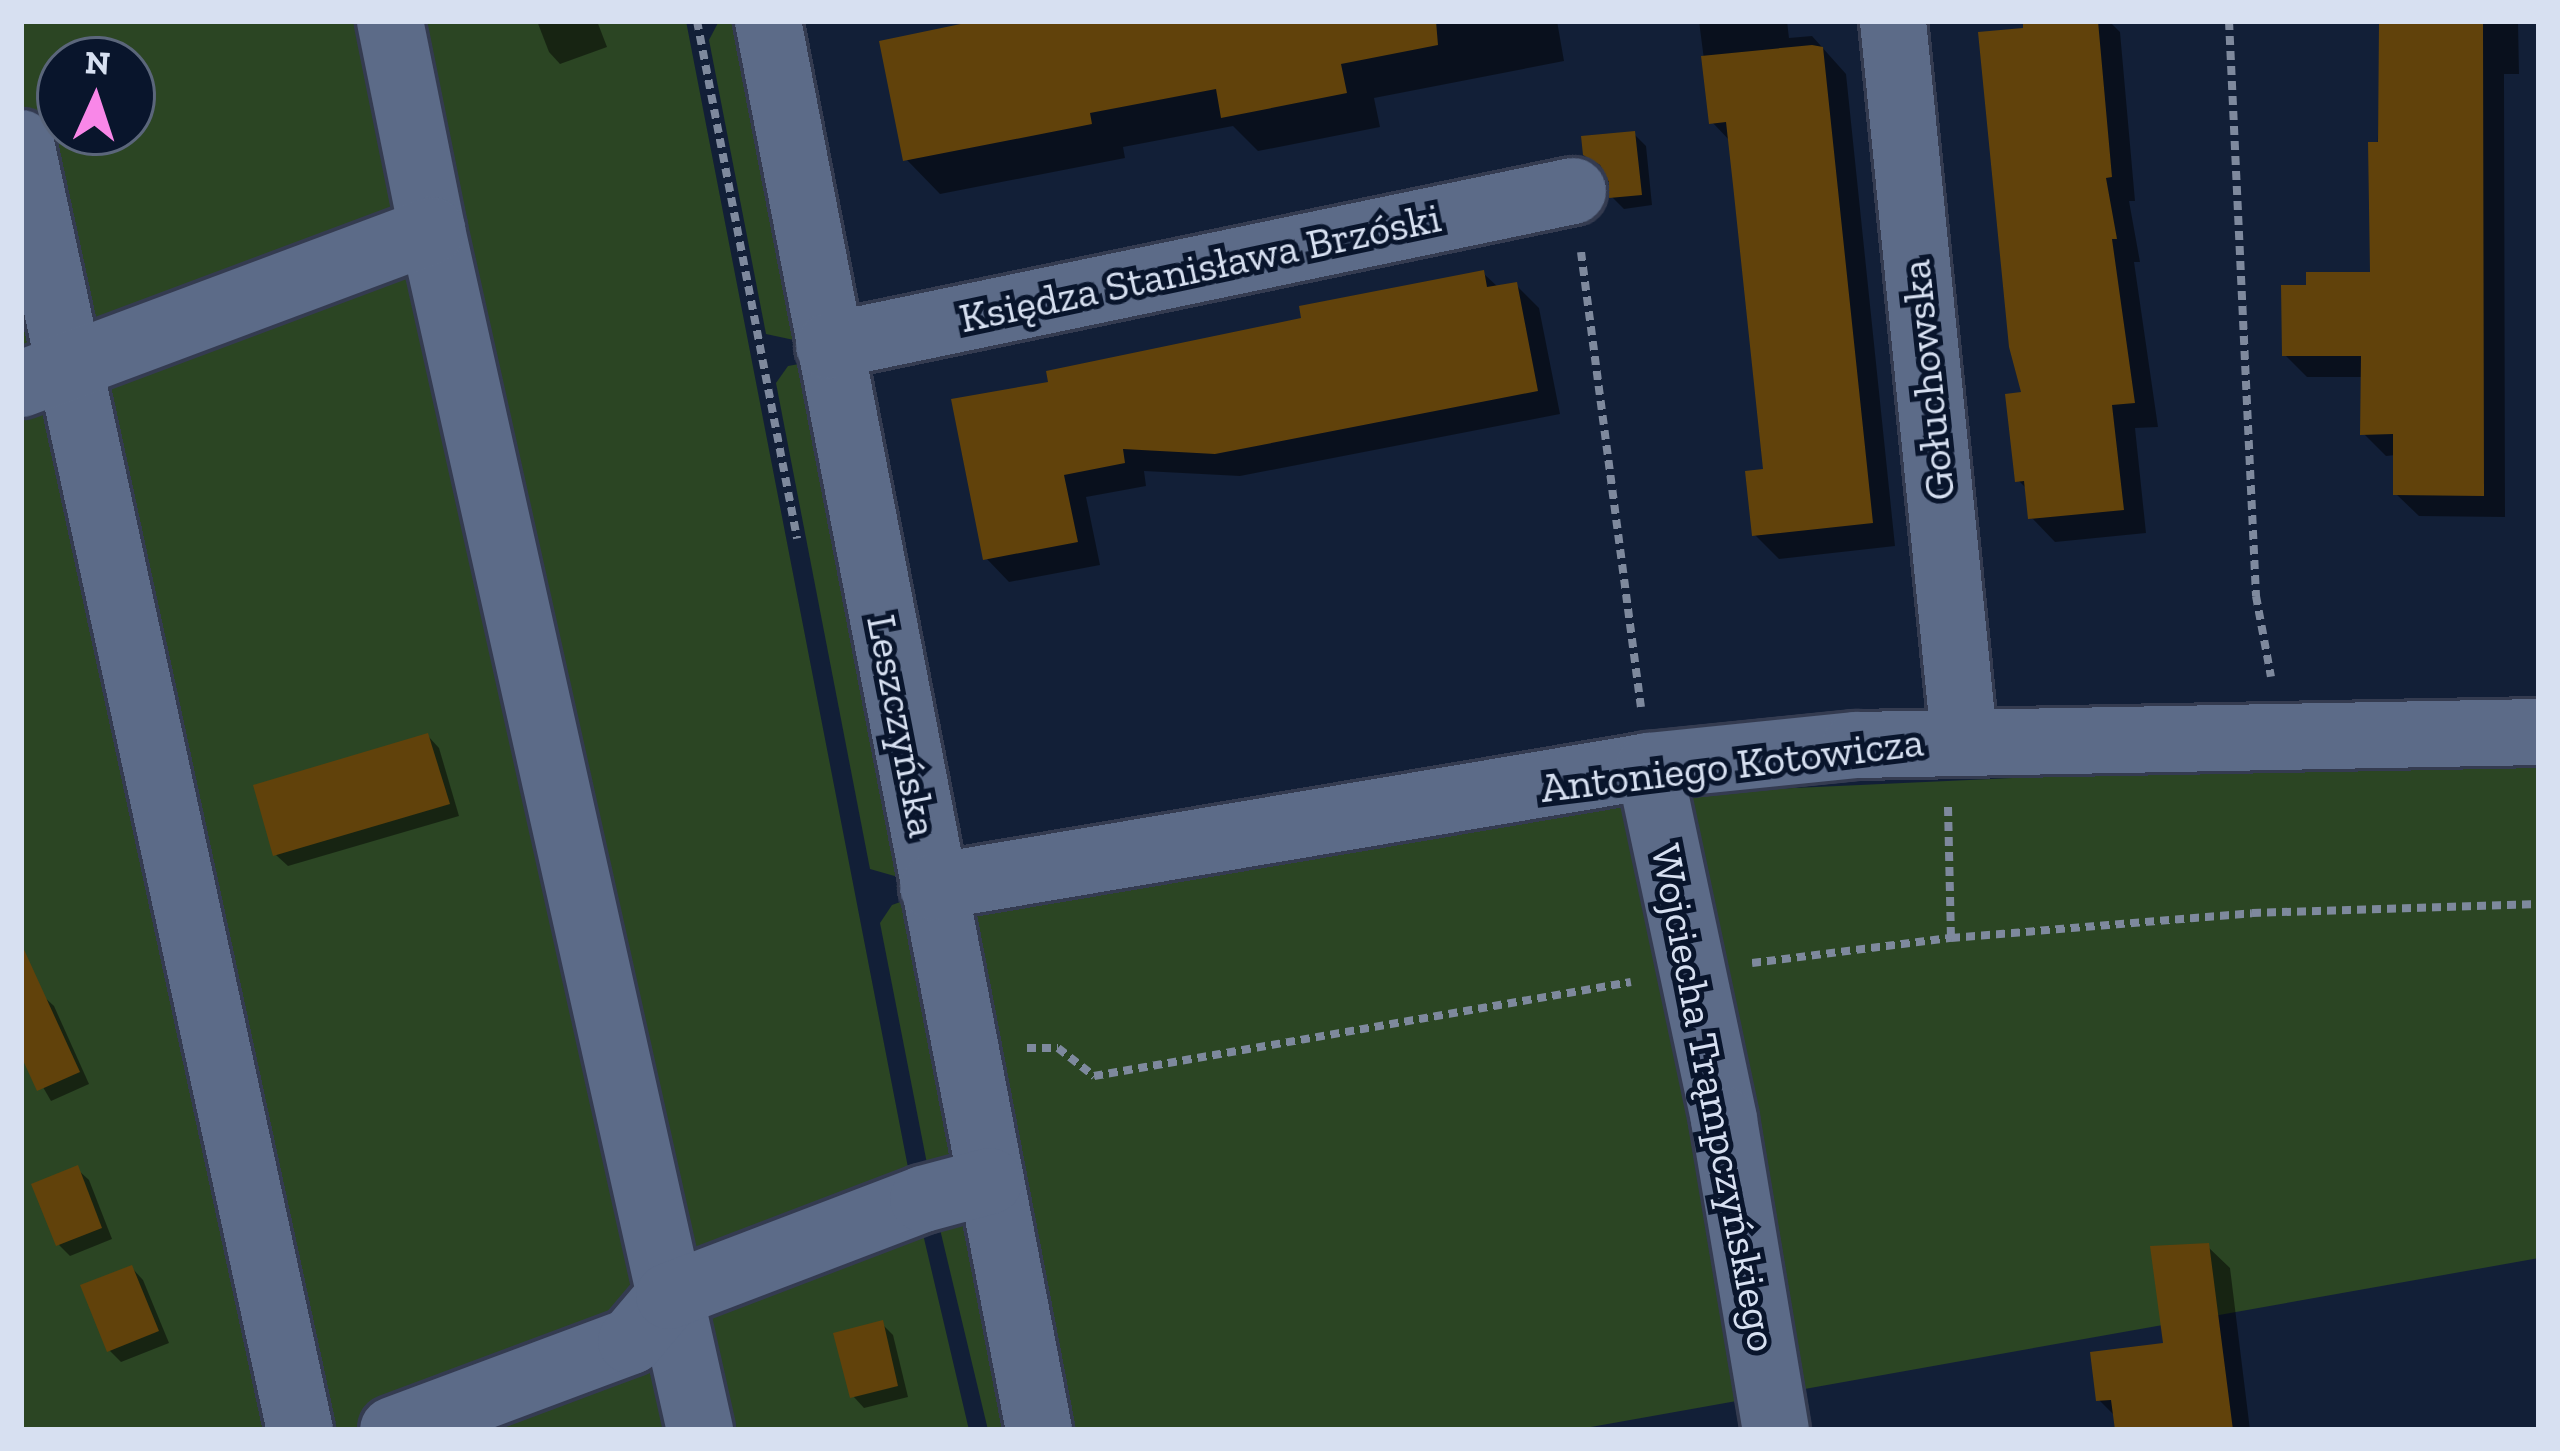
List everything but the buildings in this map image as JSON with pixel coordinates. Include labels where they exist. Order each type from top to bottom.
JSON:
[{"type":"street","points":[[390,21],[432,230],[700,1430]]},
{"type":"street","name":"Leszczyńska","points":[[768,21],[1039,1430]]},
{"type":"street","name":"Gołuchowska","points":[[1893,21],[1955,740]]},
{"type":"street","points":[[21,143],[44,376],[300,1430]]},
{"type":"street","name":"Księdza Stanisława Brzóski","points":[[829,346],[1573,191]]},
{"type":"street","points":[[44,376],[432,230]]},
{"type":"street","name":"Antoniego Kotowicza","points":[[933,886],[1649,766],[1955,740],[2539,732]]},
{"type":"street","name":"Wojciecha Trąmpczyńskiego","points":[[1649,766],[1724,1120],[1776,1430]]},
{"type":"street","points":[[393,1430],[631,1341],[669,1296],[923,1199],[990,1181]]},
{"type":"path","points":[[2228,21],[2256,596],[2264,663],[2299,736]]},
{"type":"path","points":[[1573,191],[1649,766]]},
{"type":"path","points":[[1951,938],[1955,740]]},
{"type":"path","points":[[1014,1048],[1058,1048],[1094,1076],[1692,971],[1951,938],[2252,913],[2539,904]]},
{"type":"green space","points":[[21,21],[686,21],[911,1183],[969,1430],[21,1430]]},
{"type":"green space","points":[[719,21],[732,21],[794,340],[766,334],[709,40]]},
{"type":"green space","points":[[799,364],[898,877],[870,869],[776,383],[788,366]]},
{"type":"green space","points":[[2539,754],[2539,1258],[1574,1430],[1071,1430],[972,901],[1687,793]]},
{"type":"green space","points":[[903,901],[956,1174],[930,1179],[880,923],[892,905]]},
{"type":"green space","points":[[966,1219],[1006,1430],[988,1430],[939,1225]]}]
